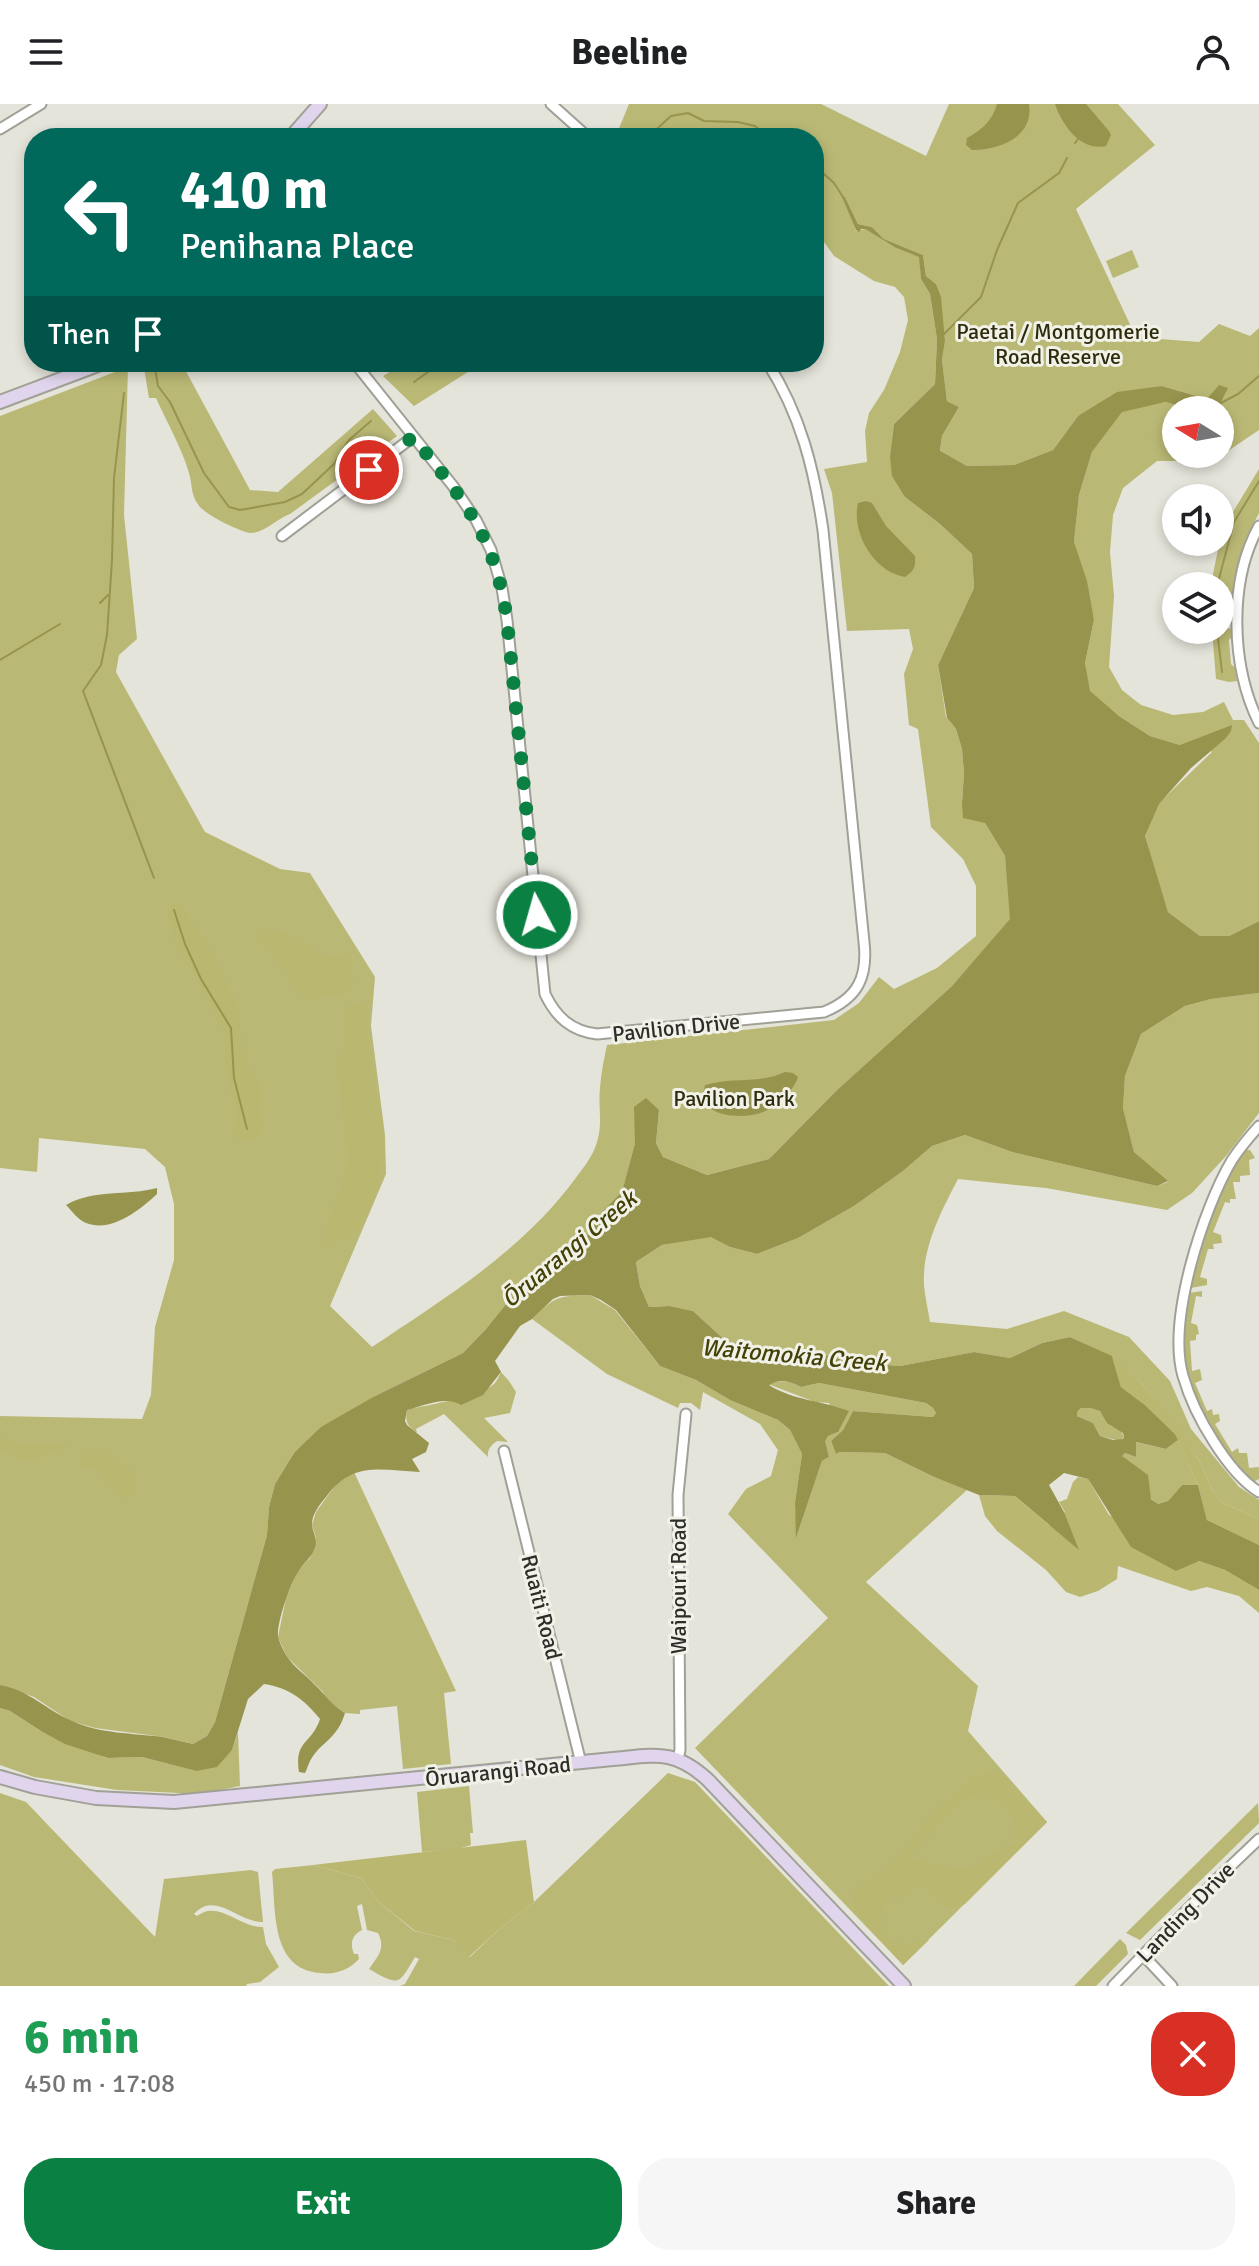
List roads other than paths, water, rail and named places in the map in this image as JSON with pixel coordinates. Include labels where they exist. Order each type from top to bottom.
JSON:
[{"type":"street","points":[[0,129],[41,104]]},
{"type":"street","points":[[299,128],[320,104]]},
{"type":"street","points":[[551,104],[578,128]]},
{"type":"street","points":[[0,402],[80,372]]},
{"type":"street","name":"Pavilion Drive","points":[[362,372],[453,486],[476,520],[491,550],[502,588],[545,994],[550,1006],[568,1025],[597,1034],[824,1012],[855,992],[864,973],[866,959],[817,492],[810,456],[796,417],[773,372]]},
{"type":"street","points":[[282,536],[413,437]]},
{"type":"street","points":[[1259,526],[1248,552],[1237,616],[1242,673],[1259,723]]},
{"type":"street","points":[[1259,1126],[1232,1160],[1199,1236],[1185,1293],[1179,1346],[1182,1375],[1204,1427],[1237,1473],[1259,1492]]},
{"type":"street","name":"Waipouri Road","points":[[678,1759],[678,1495],[686,1414]]},
{"type":"street","name":"Ruaiti Road","points":[[504,1451],[581,1763]]},
{"type":"street","name":"Ōruarangi Road","points":[[0,1777],[85,1796],[174,1802],[653,1755],[678,1759]]},
{"type":"street","points":[[678,1759],[695,1768],[721,1793],[904,1986]]},
{"type":"street","name":"Landing Drive","points":[[1113,1986],[1259,1839]]},
{"type":"street","points":[[1143,1955],[1172,1986]]},
{"type":"water","points":[[997,104],[1029,104],[1026,125],[1021,133],[1004,144],[972,150],[966,145],[967,138],[986,124]]},
{"type":"water","points":[[1055,104],[1086,104],[1111,135],[1106,146],[1097,147],[1081,141],[1062,120]]},
{"type":"water","name":"Waitomokia Creek","points":[[842,197],[845,197],[858,224],[872,227],[884,239],[923,255],[926,276],[936,284],[941,297],[945,341],[942,360],[947,401],[959,407],[942,436],[940,451],[967,466],[1014,465],[1053,450],[1078,416],[1117,392],[1162,386],[1197,396],[1162,396],[1162,403],[1122,412],[1092,452],[1079,495],[1074,542],[1087,581],[1094,620],[1085,663],[1090,691],[1119,716],[1150,736],[1180,745],[1232,725],[1226,738],[1191,768],[1159,804],[1145,836],[1168,912],[1200,936],[1229,936],[1259,921],[1259,993],[1185,1006],[1141,1034],[1125,1076],[1123,1108],[1134,1152],[1168,1181],[1157,1186],[1012,1152],[965,1135],[932,1146],[854,1206],[798,1238],[757,1254],[730,1247],[711,1237],[662,1245],[636,1262],[640,1286],[649,1307],[670,1306],[693,1311],[728,1343],[757,1351],[808,1350],[850,1362],[900,1366],[974,1352],[1010,1358],[1042,1343],[1070,1337],[1112,1356],[1121,1387],[1145,1405],[1178,1440],[1166,1449],[1136,1442],[1136,1457],[1125,1453],[1122,1456],[1148,1475],[1151,1499],[1158,1504],[1168,1501],[1182,1485],[1198,1485],[1207,1520],[1259,1545],[1259,1590],[1225,1570],[1199,1561],[1176,1571],[1131,1547],[1088,1479],[1064,1473],[1049,1485],[1079,1550],[1015,1496],[979,1495],[885,1453],[836,1454],[831,1441],[843,1430],[853,1411],[933,1417],[936,1413],[926,1403],[819,1383],[801,1387],[781,1381],[769,1385],[788,1394],[849,1411],[838,1432],[828,1436],[825,1441],[829,1457],[822,1461],[796,1538],[795,1503],[802,1454],[790,1430],[778,1420],[660,1366],[616,1310],[601,1300],[590,1295],[560,1296],[520,1326],[495,1361],[501,1372],[483,1395],[461,1405],[442,1401],[407,1410],[407,1425],[429,1443],[426,1452],[412,1459],[420,1472],[368,1470],[357,1473],[336,1486],[315,1513],[312,1524],[315,1547],[291,1585],[278,1636],[291,1662],[345,1713],[338,1729],[314,1754],[305,1773],[299,1772],[299,1754],[320,1719],[295,1696],[281,1688],[264,1684],[248,1699],[232,1750],[217,1767],[196,1771],[142,1757],[108,1758],[65,1744],[0,1708],[0,1685],[30,1696],[63,1717],[94,1728],[193,1744],[207,1736],[215,1722],[267,1535],[275,1484],[294,1453],[321,1427],[375,1396],[463,1353],[511,1298],[559,1255],[589,1234],[595,1219],[622,1192],[635,1143],[634,1107],[646,1098],[659,1110],[656,1143],[663,1157],[707,1175],[769,1159],[837,1090],[952,986],[1010,919],[1005,856],[985,823],[963,818],[962,749],[956,729],[947,718],[938,665],[974,588],[972,554],[905,497],[892,476],[890,456],[894,424],[935,384],[937,339],[930,294],[921,279],[919,257],[896,248],[865,229],[859,232]],"holes":[[[1081,1408],[1100,1411],[1107,1423],[1123,1433],[1123,1439],[1100,1436],[1093,1423],[1077,1416]]]},
{"type":"water","points":[[1219,385],[1228,388],[1224,396],[1210,396]]},
{"type":"water","points":[[858,503],[872,503],[886,526],[915,556],[914,568],[905,577],[884,568],[867,549],[858,527],[857,515]]},
{"type":"water","points":[[785,1072],[798,1077],[792,1089],[782,1100],[763,1112],[729,1115],[719,1113],[706,1103],[705,1085],[766,1078]]},
{"type":"water","points":[[157,1188],[157,1194],[134,1213],[105,1225],[83,1222],[66,1205],[88,1197]]},
{"type":"waterway","name":"Ōruarangi Creek","points":[[658,128],[671,116],[688,113],[704,121],[738,122],[757,128]]},
{"type":"waterway","points":[[1075,143],[1078,139]]},
{"type":"waterway","points":[[943,335],[981,297],[1018,203],[1059,173],[1067,158]]},
{"type":"waterway","name":"Ōruarangi Creek","points":[[824,174],[843,197]]},
{"type":"waterway","name":"Ōruarangi Creek","points":[[156,372],[158,386],[170,402],[204,473],[229,507],[240,510],[285,502],[302,494],[334,464],[349,440],[371,421]]},
{"type":"waterway","name":"Ōruarangi Creek","points":[[414,382],[428,372]]},
{"type":"waterway","points":[[1234,396],[1259,376]]},
{"type":"waterway","points":[[124,393],[114,478],[107,635],[101,665],[83,691],[154,878]]},
{"type":"waterway","points":[[1221,572],[1234,522],[1259,481]]},
{"type":"waterway","points":[[100,603],[108,595]]},
{"type":"waterway","points":[[0,660],[60,624]]},
{"type":"waterway","points":[[1219,644],[1222,672]]},
{"type":"waterway","points":[[174,910],[201,979],[231,1028],[234,1078],[247,1129]]},
{"type":"park label","name":"Paetai / Montgomerie Road Reserve","points":[[1058,344]]},
{"type":"park label","name":"Pavilion Park","points":[[734,1098]]}]
